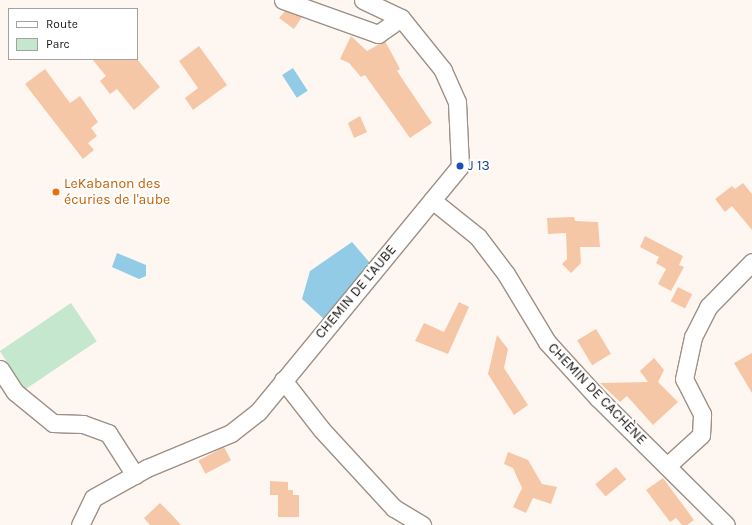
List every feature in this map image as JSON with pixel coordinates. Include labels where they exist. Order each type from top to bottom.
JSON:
[{"type":"street","points":[[283,0],[378,34],[401,18]]},
{"type":"street","name":"CHEMIN DE L'AUBE","points":[[80,525],[93,498],[135,475],[230,433],[258,412],[460,166],[457,102],[443,70],[401,18],[363,0]]},
{"type":"street","name":"CHEMIN DE CACHÈNE","points":[[432,200],[478,237],[506,274],[547,342],[598,398],[726,525]]},
{"type":"street","points":[[667,466],[701,435],[702,414],[684,380],[693,337],[708,307],[752,262]]},
{"type":"street","points":[[0,369],[15,392],[53,423],[83,424],[108,434],[135,475]]},
{"type":"street","points":[[283,380],[322,430],[394,508],[422,525]]},
{"type":"green space","points":[[71,303],[97,341],[25,389],[0,351]]},
{"type":"water","points":[[293,68],[308,91],[297,98],[282,75]]},
{"type":"water","points":[[352,242],[370,263],[324,319],[302,299],[310,271]]},
{"type":"water","points":[[117,253],[146,265],[146,276],[139,279],[112,267]]},
{"type":"building","points":[[285,11],[302,17],[294,29],[279,18]]},
{"type":"building","points":[[351,36],[367,51],[385,41],[400,69],[397,71],[432,123],[410,138],[365,75],[361,77],[349,63],[340,59]]},
{"type":"building","points":[[199,46],[227,85],[193,110],[185,98],[198,88],[179,61]]},
{"type":"building","points":[[93,60],[138,60],[160,87],[134,110],[117,89],[110,94],[100,81],[106,76]]},
{"type":"building","points":[[45,69],[70,103],[80,96],[98,122],[91,128],[97,136],[88,143],[94,150],[83,159],[25,84]]},
{"type":"building","points":[[360,116],[367,132],[354,138],[348,123]]},
{"type":"building","points":[[743,183],[752,194],[752,230],[732,206],[725,212],[715,199],[732,186],[735,189]]},
{"type":"building","points":[[574,217],[575,221],[598,222],[600,247],[580,247],[581,263],[571,273],[562,264],[567,259],[566,233],[548,234],[547,218]]},
{"type":"building","points":[[645,236],[683,256],[679,265],[684,267],[671,291],[658,284],[666,269],[656,263],[659,257],[640,247]]},
{"type":"building","points":[[678,287],[692,294],[685,309],[671,301]]},
{"type":"building","points":[[459,302],[469,307],[448,354],[415,341],[424,323],[444,332]]},
{"type":"building","points":[[596,329],[611,354],[592,365],[577,340]]},
{"type":"building","points":[[497,335],[508,349],[504,368],[528,405],[514,415],[488,374]]},
{"type":"building","points":[[752,353],[752,393],[734,363]]},
{"type":"building","points":[[654,358],[664,370],[658,382],[678,402],[653,425],[627,396],[620,402],[600,383],[648,382],[640,371]]},
{"type":"building","points":[[224,447],[231,460],[205,474],[198,461]]},
{"type":"building","points":[[508,452],[528,460],[542,484],[557,487],[551,504],[533,498],[526,513],[513,507],[522,488],[513,468],[504,464]]},
{"type":"building","points":[[616,467],[626,479],[606,497],[595,484]]},
{"type":"building","points":[[663,478],[694,520],[687,525],[682,525],[676,518],[670,522],[646,490]]},
{"type":"building","points":[[270,481],[288,482],[288,490],[293,490],[293,495],[299,495],[299,517],[278,517],[278,495],[270,495]]},
{"type":"building","points":[[160,503],[181,525],[150,525],[144,518]]},
{"type":"place","name":"J 13","points":[[460,166]]},
{"type":"place","name":"LeKabanon des écuries de l'aube","points":[[56,192]]}]
